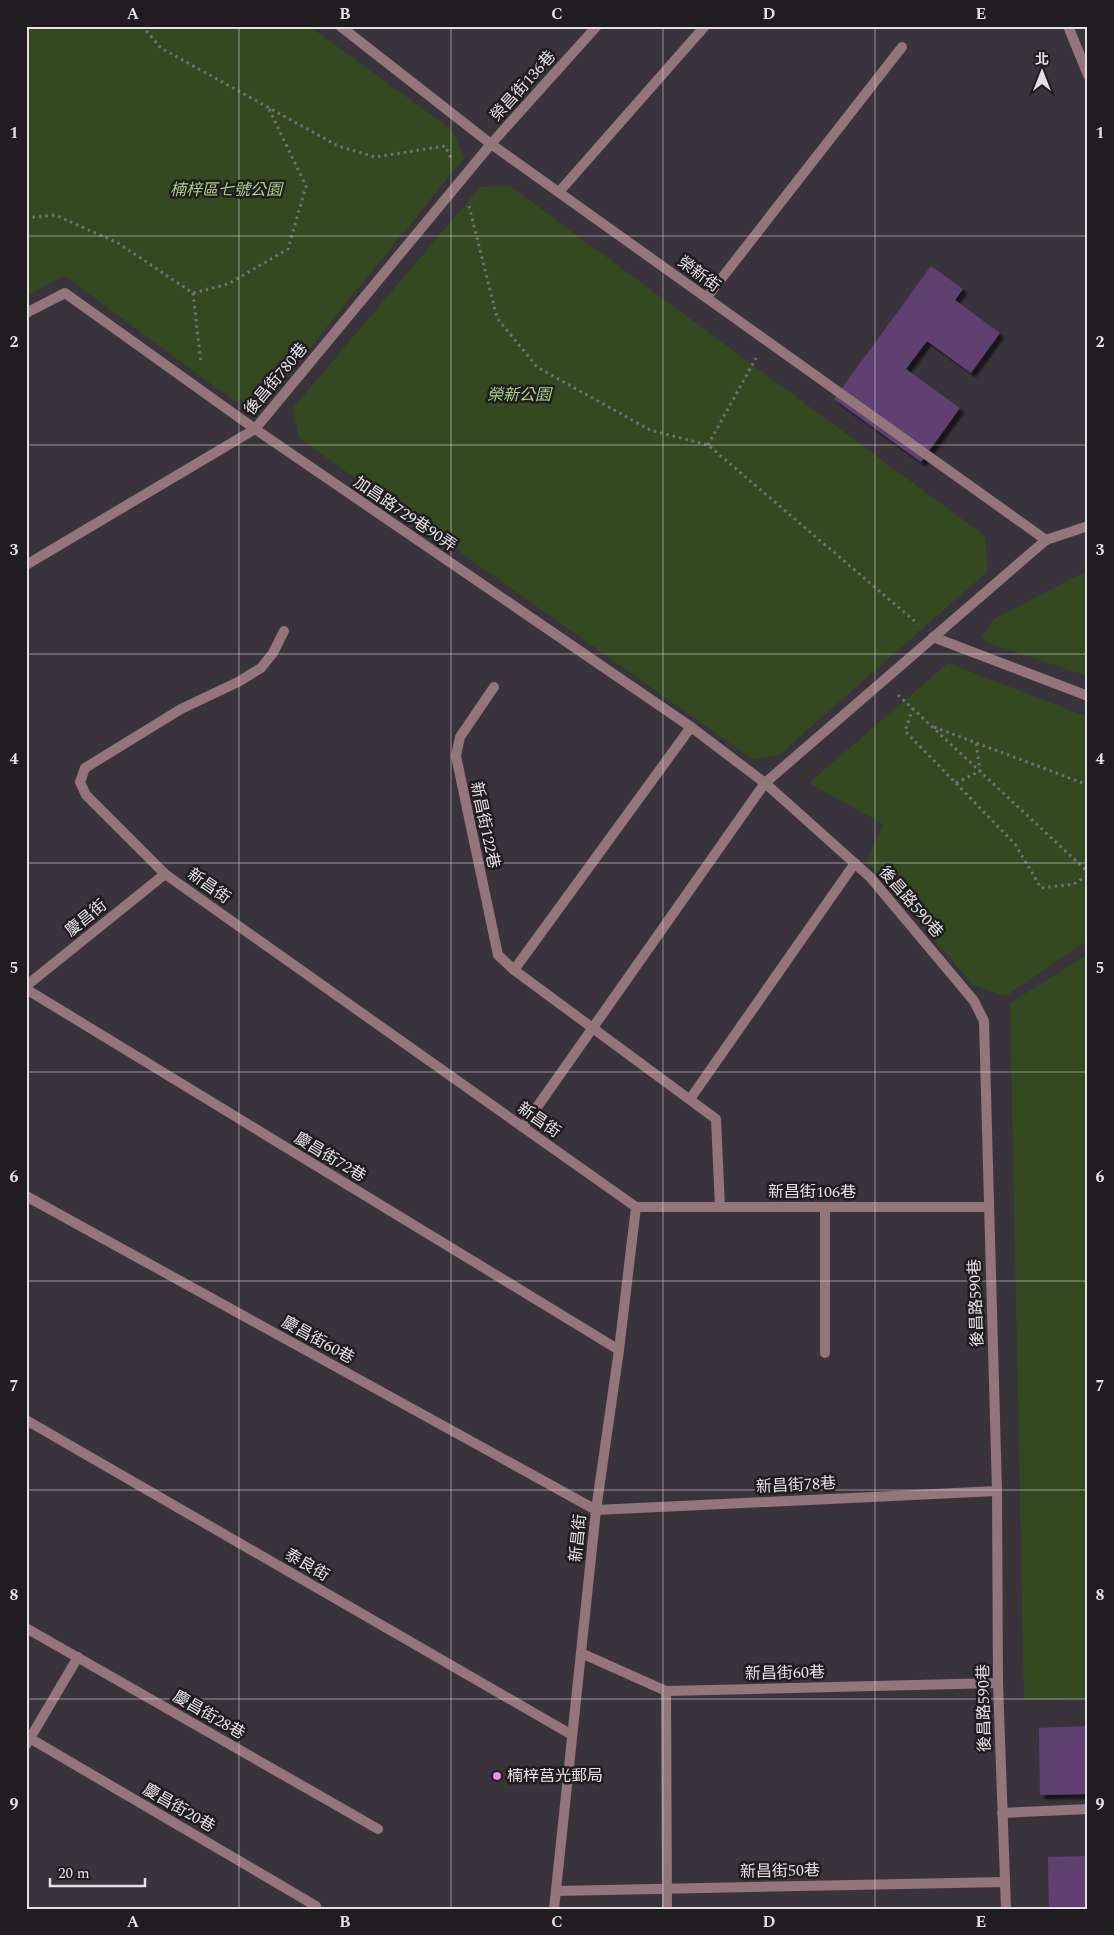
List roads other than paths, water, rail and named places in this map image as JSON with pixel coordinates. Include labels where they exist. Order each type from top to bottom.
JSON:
[{"type":"street","name":"榮新街","points":[[340,26],[491,144],[1046,540]]},
{"type":"street","name":"榮昌街136巷","points":[[491,144],[597,26]]},
{"type":"street","points":[[559,192],[705,26]]},
{"type":"street","points":[[1068,26],[1088,75]]},
{"type":"street","points":[[707,297],[902,47]]},
{"type":"street","name":"後昌街780巷","points":[[26,565],[254,429],[491,144]]},
{"type":"street","name":"加昌路729巷90弄","points":[[26,313],[65,293],[254,429],[691,727],[765,783]]},
{"type":"street","points":[[523,1127],[765,783],[1046,540],[1088,526]]},
{"type":"street","name":"新昌街","points":[[284,631],[273,653],[261,668],[238,682],[181,709],[84,768],[80,782],[86,795],[165,874],[636,1207],[619,1350],[596,1510],[554,1909]]},
{"type":"street","points":[[933,638],[1088,696]]},
{"type":"street","name":"新昌街122巷","points":[[494,687],[460,737],[456,756],[498,955],[514,970],[716,1119],[720,1207]]},
{"type":"street","points":[[514,970],[691,727]]},
{"type":"street","name":"後昌路590巷","points":[[765,783],[870,877],[974,1001],[984,1021],[997,1491],[998,1683],[1006,1909]]},
{"type":"street","points":[[690,1099],[855,864]]},
{"type":"street","name":"慶昌街","points":[[26,987],[165,874]]},
{"type":"street","name":"慶昌街72巷","points":[[26,987],[619,1350]]},
{"type":"street","name":"慶昌街60巷","points":[[26,1196],[596,1510]]},
{"type":"street","name":"新昌街106巷","points":[[636,1207],[988,1207]]},
{"type":"street","points":[[825,1207],[825,1353]]},
{"type":"street","name":"泰良街","points":[[26,1420],[572,1736]]},
{"type":"street","name":"新昌街78巷","points":[[596,1510],[997,1491]]},
{"type":"street","name":"慶昌街28巷","points":[[26,1628],[378,1829]]},
{"type":"street","name":"新昌街60巷","points":[[581,1653],[666,1691],[998,1683]]},
{"type":"street","points":[[28,1740],[78,1657]]},
{"type":"street","points":[[666,1691],[667,1909]]},
{"type":"street","name":"慶昌街20巷","points":[[28,1740],[316,1906]]},
{"type":"street","points":[[1002,1812],[1088,1809]]},
{"type":"street","name":"新昌街50巷","points":[[556,1891],[1005,1882]]},
{"type":"place","name":"楠梓莒光郵局","points":[[497,1776]]},
{"type":"park label","name":"楠梓區七號公園","points":[[226,190]]},
{"type":"park label","name":"榮新公園","points":[[519,395]]}]
